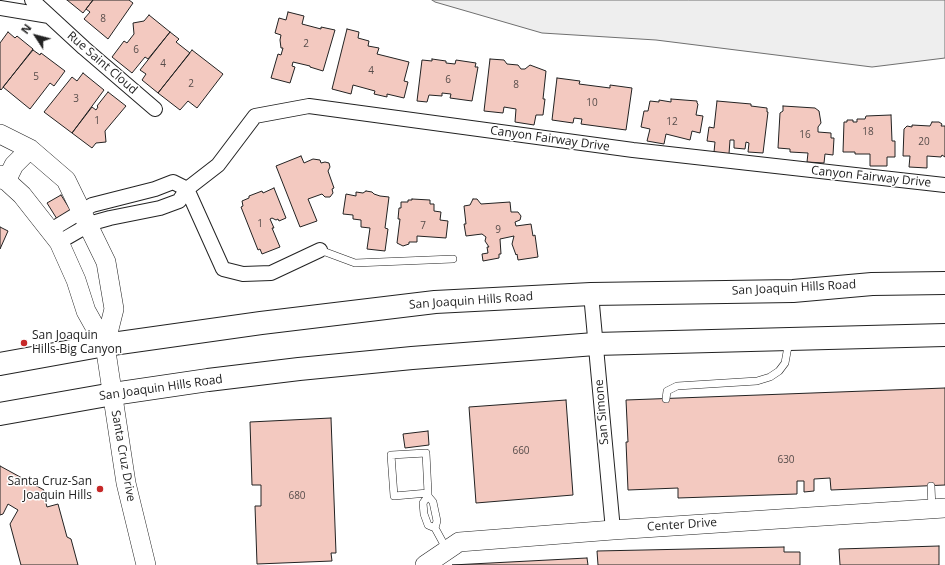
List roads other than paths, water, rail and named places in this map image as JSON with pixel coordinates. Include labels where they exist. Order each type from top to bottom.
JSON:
[{"type":"main road","name":"San Joaquin Hills Road","points":[[0,364],[105,346],[261,323],[435,302],[591,294],[793,291],[872,284],[945,283]]},
{"type":"main road","name":"San Joaquin Hills Road","points":[[0,414],[113,394],[306,368],[412,358],[595,344],[945,335]]},
{"type":"street","name":"Rue Saint Cloud","points":[[32,0],[104,66],[155,109]]},
{"type":"street","points":[[0,8],[49,16]]},
{"type":"street","name":"Canyon Fairway Drive","points":[[55,236],[84,219],[110,218],[160,208],[179,201],[187,189],[218,165],[255,116],[310,106],[633,150],[945,185]]},
{"type":"street","points":[[0,134],[30,149],[66,180],[106,262],[114,309],[105,346]]},
{"type":"street","points":[[30,149],[3,178],[22,195],[55,236],[76,280],[86,311],[105,346]]},
{"type":"street","name":"Canyon Fairway Drive","points":[[84,219],[92,205],[155,189],[173,182],[187,189]]},
{"type":"street","points":[[187,189],[223,269],[243,274],[272,273],[320,250]]},
{"type":"street","points":[[137,194],[141,212]]},
{"type":"street","name":"San Simone","points":[[591,294],[613,530]]},
{"type":"street","name":"Santa Cruz Drive","points":[[105,346],[126,483],[146,565]]},
{"type":"street","name":"Center Drive","points":[[425,565],[459,542],[613,530],[938,509]]},
{"type":"lane","points":[[320,250],[355,263],[453,259]]},
{"type":"lane","points":[[666,399],[667,391],[677,386],[757,381],[770,377],[779,371],[785,363],[789,339]]},
{"type":"lane","points":[[428,495],[394,496],[391,455],[426,452],[428,495],[423,503],[424,514],[428,525],[435,528],[447,550]]},
{"type":"lane","points":[[931,486],[938,509]]},
{"type":"lane","points":[[428,495],[434,502],[437,520],[435,528]]},
{"type":"place","name":"San Joaquin Hills-Big Canyon","points":[[24,343]]},
{"type":"place","name":"Santa Cruz-San Joaquin Hills","points":[[100,489]]}]
